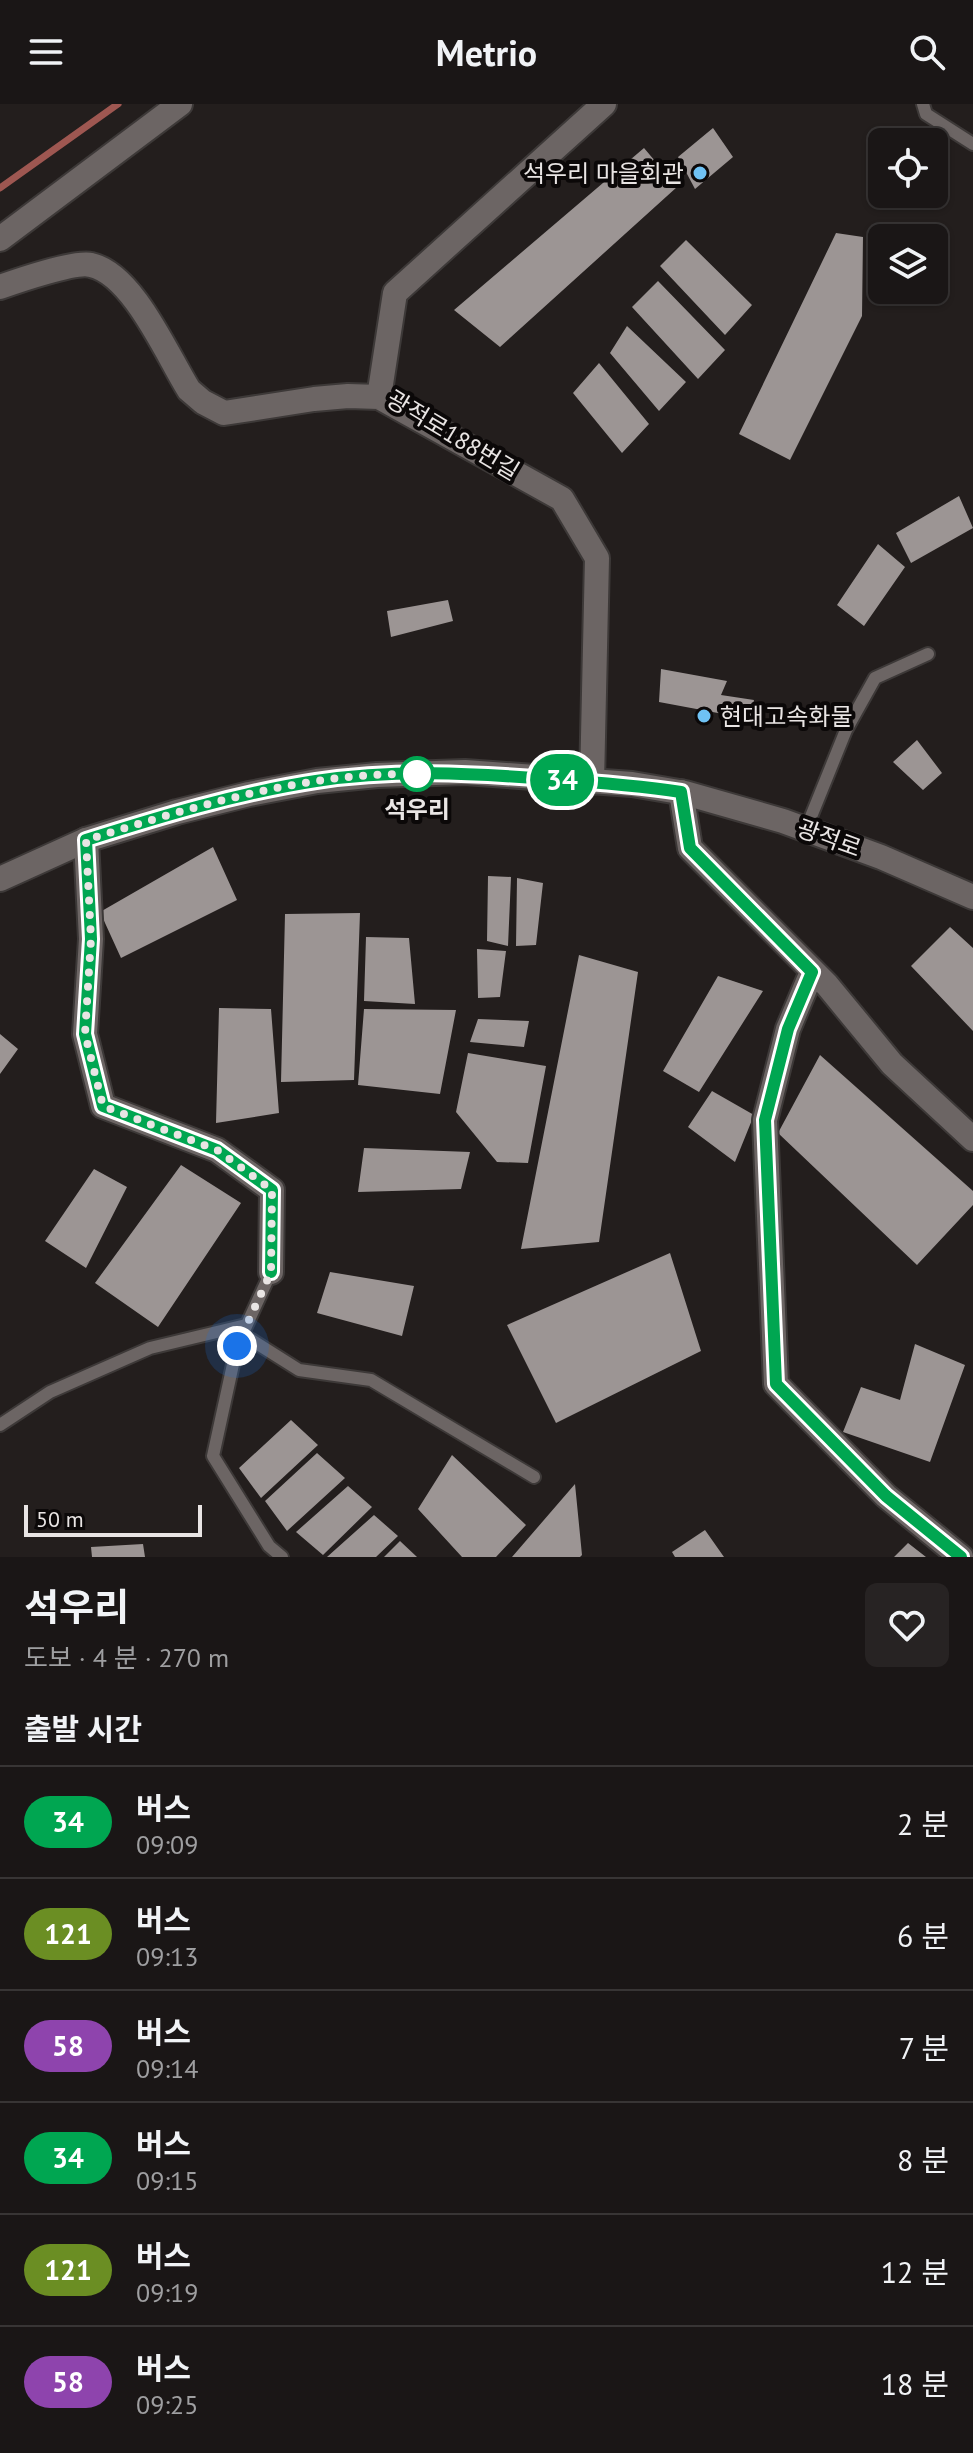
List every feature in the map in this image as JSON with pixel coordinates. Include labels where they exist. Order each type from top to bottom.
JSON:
[{"type":"street","points":[[0,239],[180,104]]},
{"type":"street","name":"광적로188번길","points":[[592,782],[597,558],[562,499],[379,397],[395,293],[604,104]]},
{"type":"street","points":[[0,287],[74,266],[90,264],[108,273],[129,289],[189,390],[224,413],[314,399],[379,397]]},
{"type":"street","name":"광적로","points":[[0,879],[86,840],[177,812],[317,781],[465,772],[632,784],[681,792],[806,829],[973,897]]},
{"type":"street","points":[[681,792],[690,848],[827,985],[892,1064],[973,1139]]},
{"type":"street","points":[[86,840],[91,939],[85,1034],[103,1106],[217,1150],[272,1190],[271,1272]]},
{"type":"street","points":[[812,972],[788,1029],[765,1120],[776,1384],[886,1496],[961,1557]]},
{"type":"lane","points":[[923,104],[926,114],[973,144]]},
{"type":"lane","points":[[806,829],[846,730],[875,678],[928,654]]},
{"type":"lane","points":[[271,1272],[237,1346],[213,1456],[269,1546],[282,1557]]},
{"type":"lane","points":[[0,1425],[50,1392],[150,1348],[244,1330],[299,1370],[371,1380],[534,1477]]},
{"type":"building","name":"석우리 마을회관","points":[[713,128],[733,157],[695,189],[678,157]]},
{"type":"building","points":[[644,148],[677,187],[500,347],[454,310]]},
{"type":"building","points":[[836,233],[863,237],[862,316],[790,460],[739,434]]},
{"type":"building","points":[[686,240],[752,305],[725,335],[660,266]]},
{"type":"building","points":[[658,281],[725,350],[698,379],[632,307]]},
{"type":"building","points":[[627,326],[686,382],[659,411],[610,353]]},
{"type":"building","points":[[599,363],[649,424],[622,453],[573,393]]},
{"type":"building","points":[[959,496],[973,528],[911,563],[896,533]]},
{"type":"building","points":[[878,544],[905,567],[864,626],[837,605]]},
{"type":"building","points":[[448,600],[453,621],[391,637],[387,611]]},
{"type":"building","points":[[661,669],[727,681],[721,695],[754,700],[750,719],[659,702]]},
{"type":"building","points":[[917,740],[942,773],[923,790],[893,762]]},
{"type":"building","points":[[213,847],[237,900],[121,958],[100,912]]},
{"type":"building","points":[[488,876],[511,877],[508,946],[487,941]]},
{"type":"building","points":[[517,878],[543,883],[536,945],[516,946]]},
{"type":"building","points":[[360,913],[354,1080],[281,1082],[285,914]]},
{"type":"building","points":[[950,927],[973,948],[973,1031],[911,966]]},
{"type":"building","points":[[366,937],[409,938],[415,1004],[364,1001]]},
{"type":"building","points":[[477,949],[506,951],[500,997],[478,998]]},
{"type":"building","points":[[579,955],[638,972],[599,1242],[521,1249]]},
{"type":"building","points":[[718,976],[763,991],[699,1092],[663,1071]]},
{"type":"building","points":[[219,1008],[271,1009],[279,1113],[216,1123]]},
{"type":"building","points":[[364,1009],[456,1010],[440,1094],[358,1085]]},
{"type":"building","points":[[478,1019],[529,1021],[524,1047],[470,1042]]},
{"type":"building","points":[[0,1034],[18,1049],[0,1074]]},
{"type":"building","points":[[468,1053],[546,1066],[528,1163],[497,1162],[456,1112]]},
{"type":"building","points":[[820,1055],[973,1191],[973,1205],[917,1265],[778,1133]]},
{"type":"building","points":[[712,1091],[754,1115],[735,1162],[688,1127]]},
{"type":"building","points":[[364,1148],[470,1152],[461,1189],[358,1192]]},
{"type":"building","points":[[181,1165],[241,1203],[158,1327],[95,1283]]},
{"type":"building","points":[[94,1169],[127,1187],[86,1268],[45,1241]]},
{"type":"building","points":[[670,1253],[701,1351],[556,1423],[507,1325]]},
{"type":"building","points":[[330,1272],[414,1286],[402,1336],[317,1313]]},
{"type":"building","points":[[915,1344],[965,1365],[930,1462],[843,1432],[861,1387],[900,1400]]},
{"type":"building","points":[[291,1420],[318,1445],[261,1498],[239,1468]]},
{"type":"building","points":[[317,1453],[345,1478],[287,1531],[265,1501]]},
{"type":"building","points":[[452,1455],[526,1525],[496,1557],[462,1557],[418,1509]]},
{"type":"building","points":[[575,1484],[582,1555],[512,1557]]},
{"type":"building","points":[[348,1486],[372,1507],[323,1555],[296,1532]]},
{"type":"building","points":[[374,1515],[398,1536],[376,1557],[327,1557]]},
{"type":"building","points":[[705,1530],[724,1557],[675,1557],[672,1552]]},
{"type":"building","points":[[400,1541],[417,1557],[384,1557]]},
{"type":"building","points":[[908,1543],[926,1557],[894,1557]]},
{"type":"building","points":[[143,1544],[145,1557],[92,1557],[91,1547]]},
{"type":"waterway","points":[[0,188],[118,104]]},
{"type":"bus line","name":"34","points":[[271,1272],[272,1190],[217,1150],[103,1106],[85,1034],[91,939],[86,840],[249,794],[317,781],[377,775],[465,772],[632,784],[681,792],[690,848],[812,972],[788,1029],[765,1120],[776,1384],[886,1496],[961,1557]]},
{"type":"place","name":"석우리 마을회관","points":[[700,173]]},
{"type":"place","name":"현대고속화물","points":[[704,716]]},
{"type":"place","name":"석우리","points":[[417,774]]},
{"type":"route","points":[[237,1346],[271,1272],[272,1190],[217,1150],[103,1106],[85,1034],[91,939],[86,840],[249,794],[317,781],[417,774]]}]
